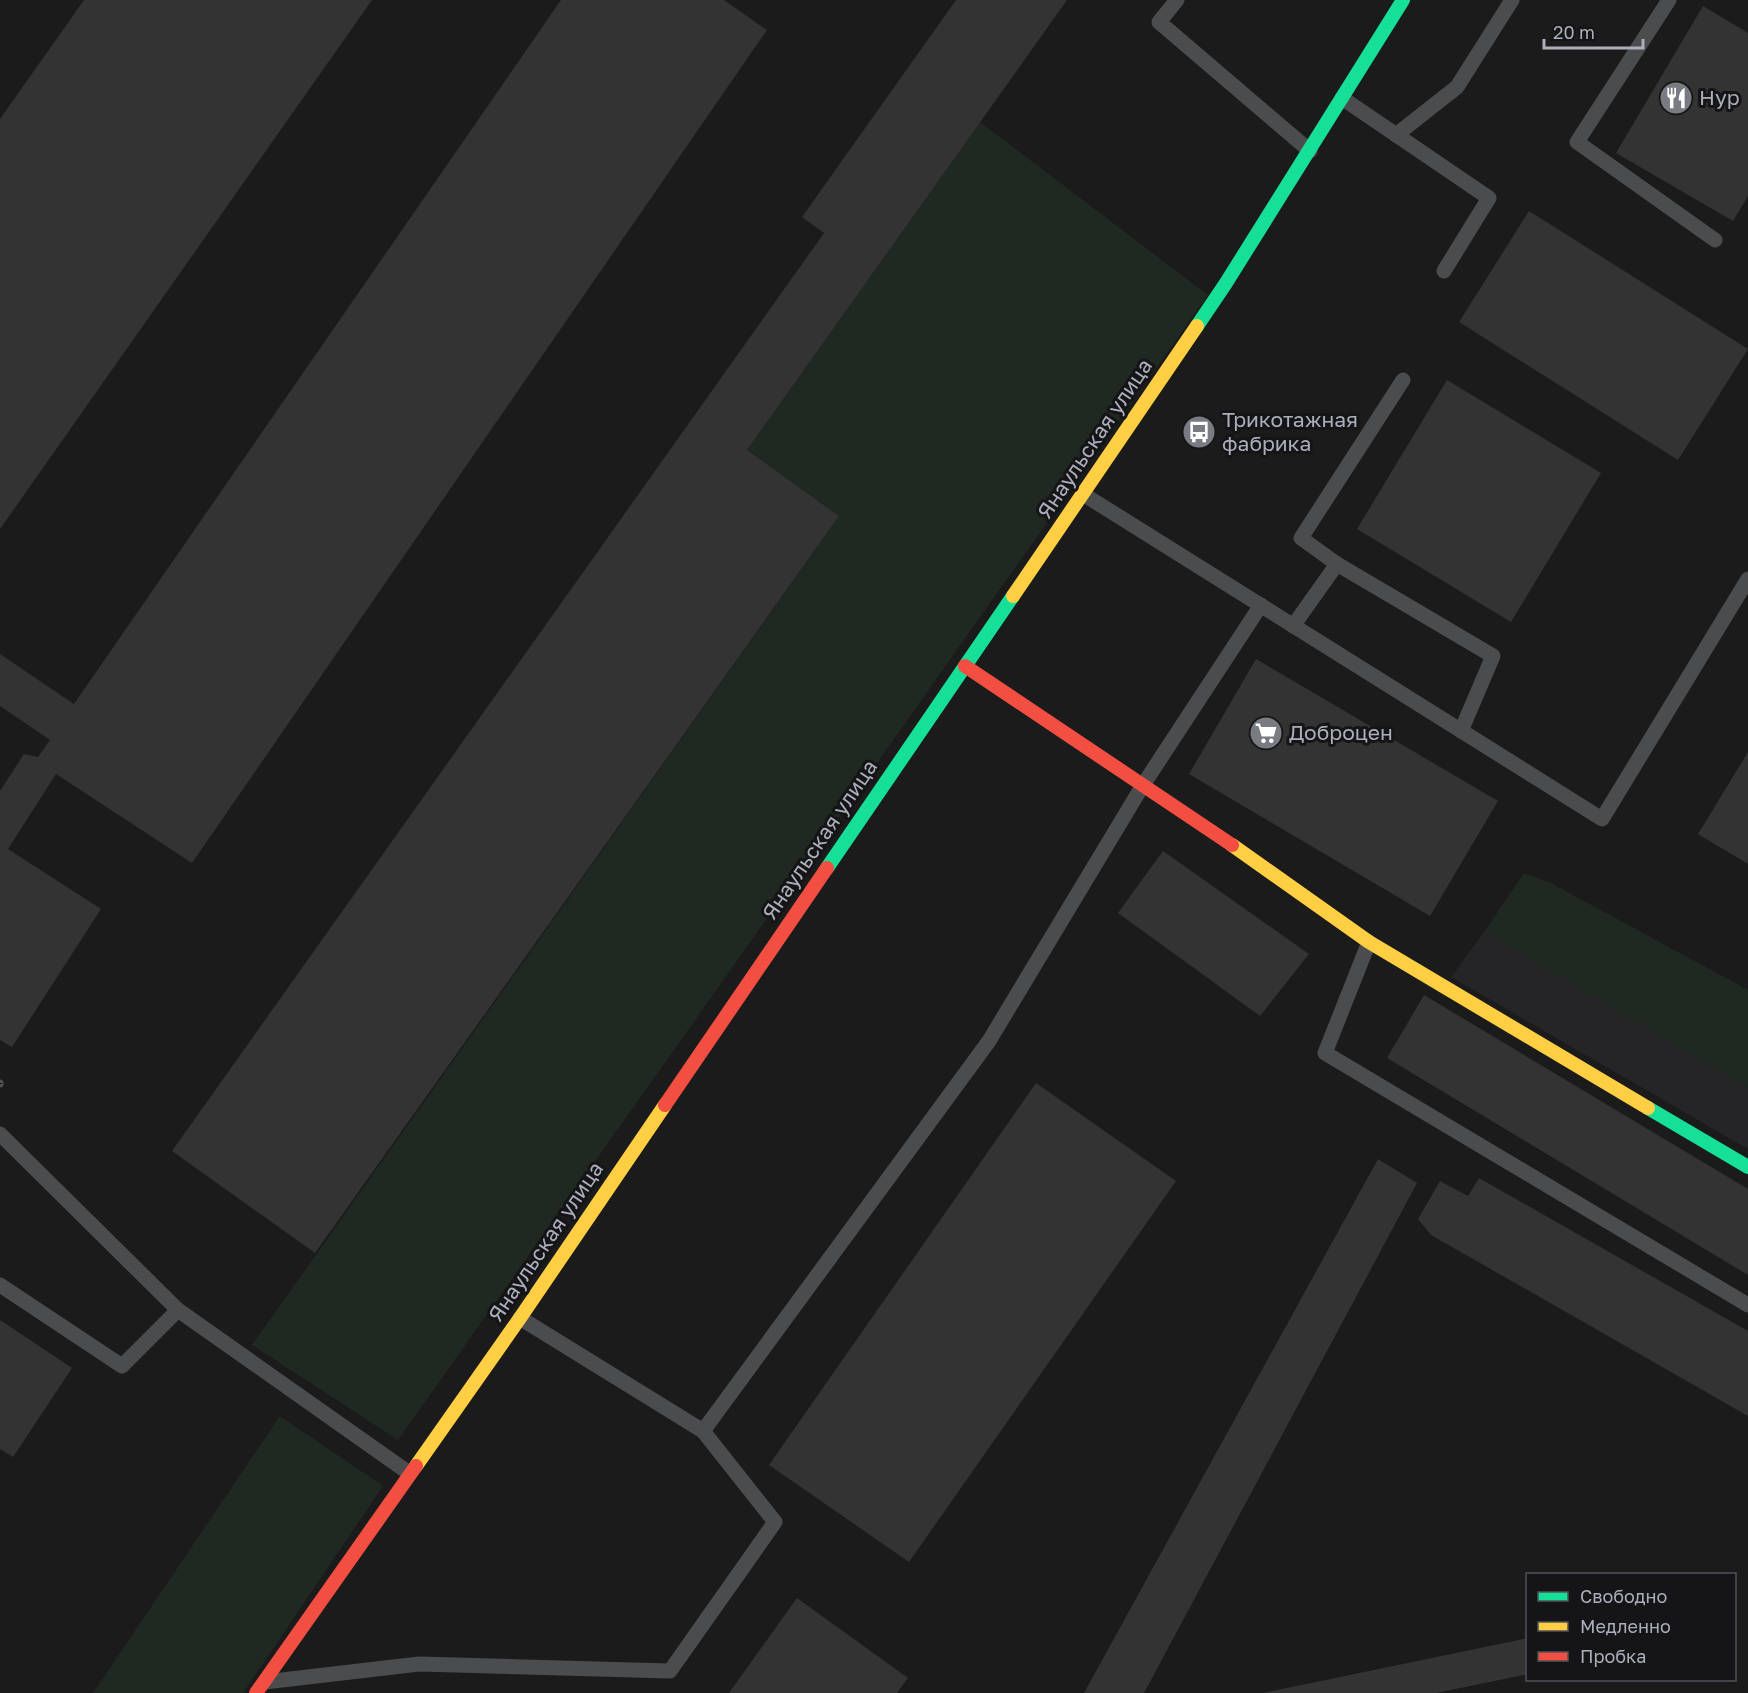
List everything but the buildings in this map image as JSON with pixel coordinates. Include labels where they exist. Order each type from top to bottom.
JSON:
[{"type":"main road","name":"Янаульская улица","points":[[259,1688],[520,1318],[1226,283],[1402,0]]},
{"type":"main road","points":[[965,666],[1143,785],[1369,942],[1748,1167]]},
{"type":"lane","points":[[1177,0],[1159,22],[1310,151]]},
{"type":"lane","points":[[1396,135],[1457,87],[1512,0]]},
{"type":"lane","points":[[1669,0],[1577,142],[1715,240]]},
{"type":"lane","points":[[1342,98],[1490,198],[1444,271]]},
{"type":"lane","points":[[1403,380],[1301,538],[1337,564],[1493,656],[1461,731]]},
{"type":"lane","points":[[1083,494],[1602,819],[1748,579]]},
{"type":"lane","points":[[1293,626],[1337,564]]},
{"type":"lane","points":[[703,1431],[989,1041],[1143,785],[1261,605]]},
{"type":"lane","points":[[1369,942],[1325,1053],[1748,1305]]},
{"type":"lane","points":[[0,1134],[178,1310],[409,1473]]},
{"type":"lane","points":[[0,1285],[122,1366],[178,1310]]},
{"type":"lane","points":[[259,1688],[419,1664],[670,1671],[775,1522],[703,1431],[520,1318]]},
{"type":"shaded area","points":[[980,122],[1208,295],[398,1440],[252,1345],[839,516],[747,450]]},
{"type":"shaded area","points":[[1524,873],[1551,883],[1748,990],[1748,1088],[1484,932]]},
{"type":"shaded area","points":[[1484,932],[1748,1088],[1748,1149],[1451,977]]},
{"type":"shaded area","points":[[280,1416],[383,1486],[243,1693],[93,1693]]},
{"type":"traffic: fast","points":[[1197,326],[1403,0]]},
{"type":"traffic: fast","points":[[827,868],[1013,596]]},
{"type":"traffic: fast","points":[[1648,1108],[1748,1167]]},
{"type":"traffic: slow","points":[[1013,596],[1197,326]]},
{"type":"traffic: slow","points":[[1232,845],[1369,942],[1648,1108]]},
{"type":"traffic: slow","points":[[416,1466],[665,1105]]},
{"type":"traffic: jam","points":[[965,666],[1232,845]]},
{"type":"traffic: jam","points":[[665,1105],[827,868]]},
{"type":"traffic: jam","points":[[256,1693],[416,1466]]},
{"type":"place","name":"Нур","points":[[1676,98]]},
{"type":"place","name":"Трикотажная фабрика","points":[[1199,432]]},
{"type":"place","name":"Доброцен","points":[[1266,733]]}]
